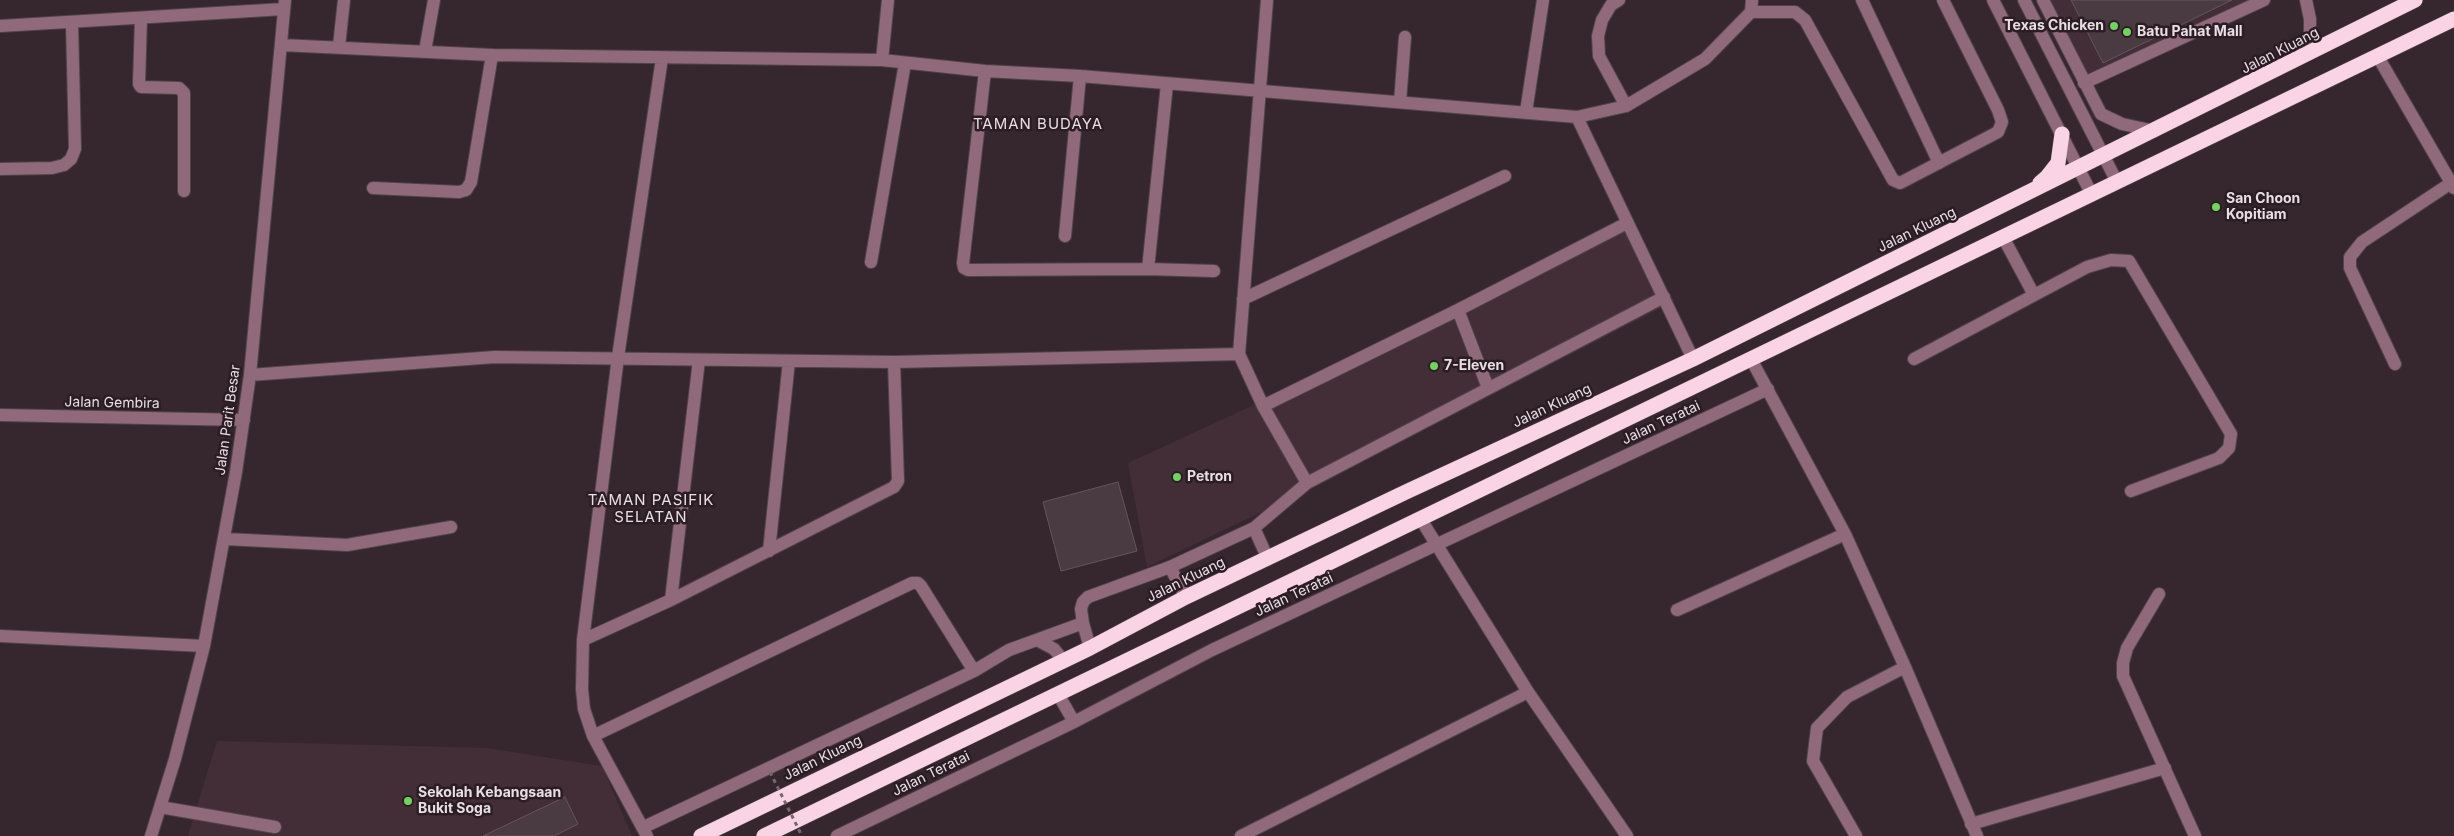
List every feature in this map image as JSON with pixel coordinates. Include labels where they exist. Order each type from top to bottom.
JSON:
[{"type":"highway","name":"Jalan Kluang","points":[[701,836],[1090,648],[1186,597],[1408,491],[1693,359],[2299,60],[2415,0]]},
{"type":"highway","points":[[764,836],[929,758],[1420,518],[2454,19]]},
{"type":"highway","points":[[2021,197],[2048,177],[2058,163],[2062,134]]},
{"type":"street","points":[[339,46],[344,0]]},
{"type":"street","points":[[425,51],[434,0]]},
{"type":"street","points":[[882,60],[888,0]]},
{"type":"street","points":[[1267,0],[1239,354],[1263,406],[1307,484]]},
{"type":"street","points":[[1526,112],[1543,0]]},
{"type":"street","points":[[1619,0],[1611,5],[1602,20],[1598,36],[1599,56],[1626,106]]},
{"type":"street","points":[[1862,0],[1939,163]]},
{"type":"street","points":[[281,45],[339,46],[492,55],[882,60],[985,70],[1080,76],[1577,117],[1626,106],[1706,59],[1751,6],[1796,12],[1805,20],[1893,180],[1900,183],[1998,132],[2002,122],[1998,110],[1943,0]]},
{"type":"street","points":[[1993,0],[2091,193]]},
{"type":"street","points":[[2024,0],[2117,182]]},
{"type":"street","points":[[2043,0],[2101,114],[2122,124],[2155,131]]},
{"type":"street","points":[[2084,83],[2264,0]]},
{"type":"street","points":[[2299,60],[2310,37],[2310,20],[2306,0]]},
{"type":"street","points":[[0,26],[252,12],[281,7]]},
{"type":"street","name":"Jalan Parit Besar","points":[[151,836],[204,646],[225,539],[234,420],[250,375],[281,45],[281,7]]},
{"type":"street","points":[[141,18],[139,84],[141,87],[179,88],[184,93],[184,191]]},
{"type":"street","points":[[0,169],[52,168],[64,166],[71,159],[75,149],[72,23]]},
{"type":"street","points":[[1400,102],[1405,37]]},
{"type":"street","points":[[373,188],[459,192],[466,190],[471,182],[492,55]]},
{"type":"street","points":[[2377,55],[2453,186],[2362,242],[2350,257],[2350,268],[2395,364]]},
{"type":"street","points":[[662,58],[618,357],[583,640],[582,689],[584,709],[593,736],[646,831],[974,670],[1009,650],[1083,623]]},
{"type":"street","points":[[871,262],[905,63]]},
{"type":"street","points":[[985,70],[963,263],[964,268],[968,270],[1148,269],[1214,272]]},
{"type":"street","points":[[1064,236],[1080,76]]},
{"type":"street","points":[[1148,269],[1167,84]]},
{"type":"street","points":[[1577,117],[1693,359]]},
{"type":"street","points":[[1243,299],[1505,176]]},
{"type":"street","points":[[1263,406],[1458,310],[1627,223]]},
{"type":"street","points":[[2003,237],[2034,295]]},
{"type":"street","points":[[1914,359],[2087,268],[2111,260],[2128,261],[2231,434],[2229,448],[2218,458],[2131,491]]},
{"type":"street","points":[[1090,648],[1081,609],[1088,597],[1170,567],[1254,528],[1307,484],[1664,297]]},
{"type":"street","points":[[1458,310],[1488,388]]},
{"type":"street","points":[[250,375],[495,357],[618,357],[699,360],[894,362],[1239,354]]},
{"type":"street","points":[[1751,359],[1845,534],[1906,667],[1974,830],[2165,768]]},
{"type":"street","points":[[670,600],[699,360]]},
{"type":"street","points":[[769,551],[789,361]]},
{"type":"street","points":[[583,640],[670,600],[887,491],[898,481],[894,362]]},
{"type":"street","name":"Jalan Teratai","points":[[837,836],[1074,721],[1212,650],[1768,389]]},
{"type":"street","name":"Jalan Gembira","points":[[0,415],[234,420]]},
{"type":"street","points":[[1420,518],[1528,692],[1627,836]]},
{"type":"street","points":[[225,539],[347,545],[451,527]]},
{"type":"street","points":[[1254,528],[1268,559]]},
{"type":"street","points":[[1677,610],[1845,534]]},
{"type":"street","points":[[1170,567],[1186,597]]},
{"type":"street","points":[[593,736],[912,583],[918,583],[921,586],[974,670]]},
{"type":"street","points":[[2159,594],[2127,648],[2123,663],[2123,676],[2195,836]]},
{"type":"street","points":[[0,636],[204,646]]},
{"type":"street","points":[[1037,640],[1054,649],[1063,660]]},
{"type":"street","points":[[1856,836],[1829,793],[1813,761],[1817,728],[1847,697],[1906,667]]},
{"type":"street","points":[[1241,836],[1528,692]]},
{"type":"street","points":[[1058,694],[1074,721]]},
{"type":"street","points":[[160,807],[275,826]]},
{"type":"path","points":[[770,772],[802,836]]},
{"type":"shaded area","points":[[2039,0],[2271,0],[2082,88]]},
{"type":"shaded area","points":[[1631,217],[1674,301],[1309,489],[1147,567],[1128,463],[1256,404]]},
{"type":"shaded area","name":"Sekolah Kebangsaan Bukit Soga","points":[[217,741],[486,748],[602,766],[632,836],[188,836]]},
{"type":"building","name":"Batu Pahat Mall","points":[[2071,0],[2232,0],[2103,63]]},
{"type":"building","points":[[1118,482],[1137,551],[1061,571],[1043,502]]},
{"type":"building","points":[[565,797],[578,824],[554,836],[483,836]]},
{"type":"place","name":"Texas Chicken","points":[[2114,26]]},
{"type":"place","name":"Batu Pahat Mall","points":[[2127,32]]},
{"type":"place","name":"San Choon Kopitiam","points":[[2216,207]]},
{"type":"place","name":"7-Eleven","points":[[1434,366]]},
{"type":"place","name":"Petron","points":[[1177,477]]},
{"type":"place","name":"Sekolah Kebangsaan Bukit Soga","points":[[408,801]]},
{"type":"district","name":"TAMAN BUDAYA","points":[[1038,124]]},
{"type":"district","name":"TAMAN PASIFIK SELATAN","points":[[651,508]]}]
